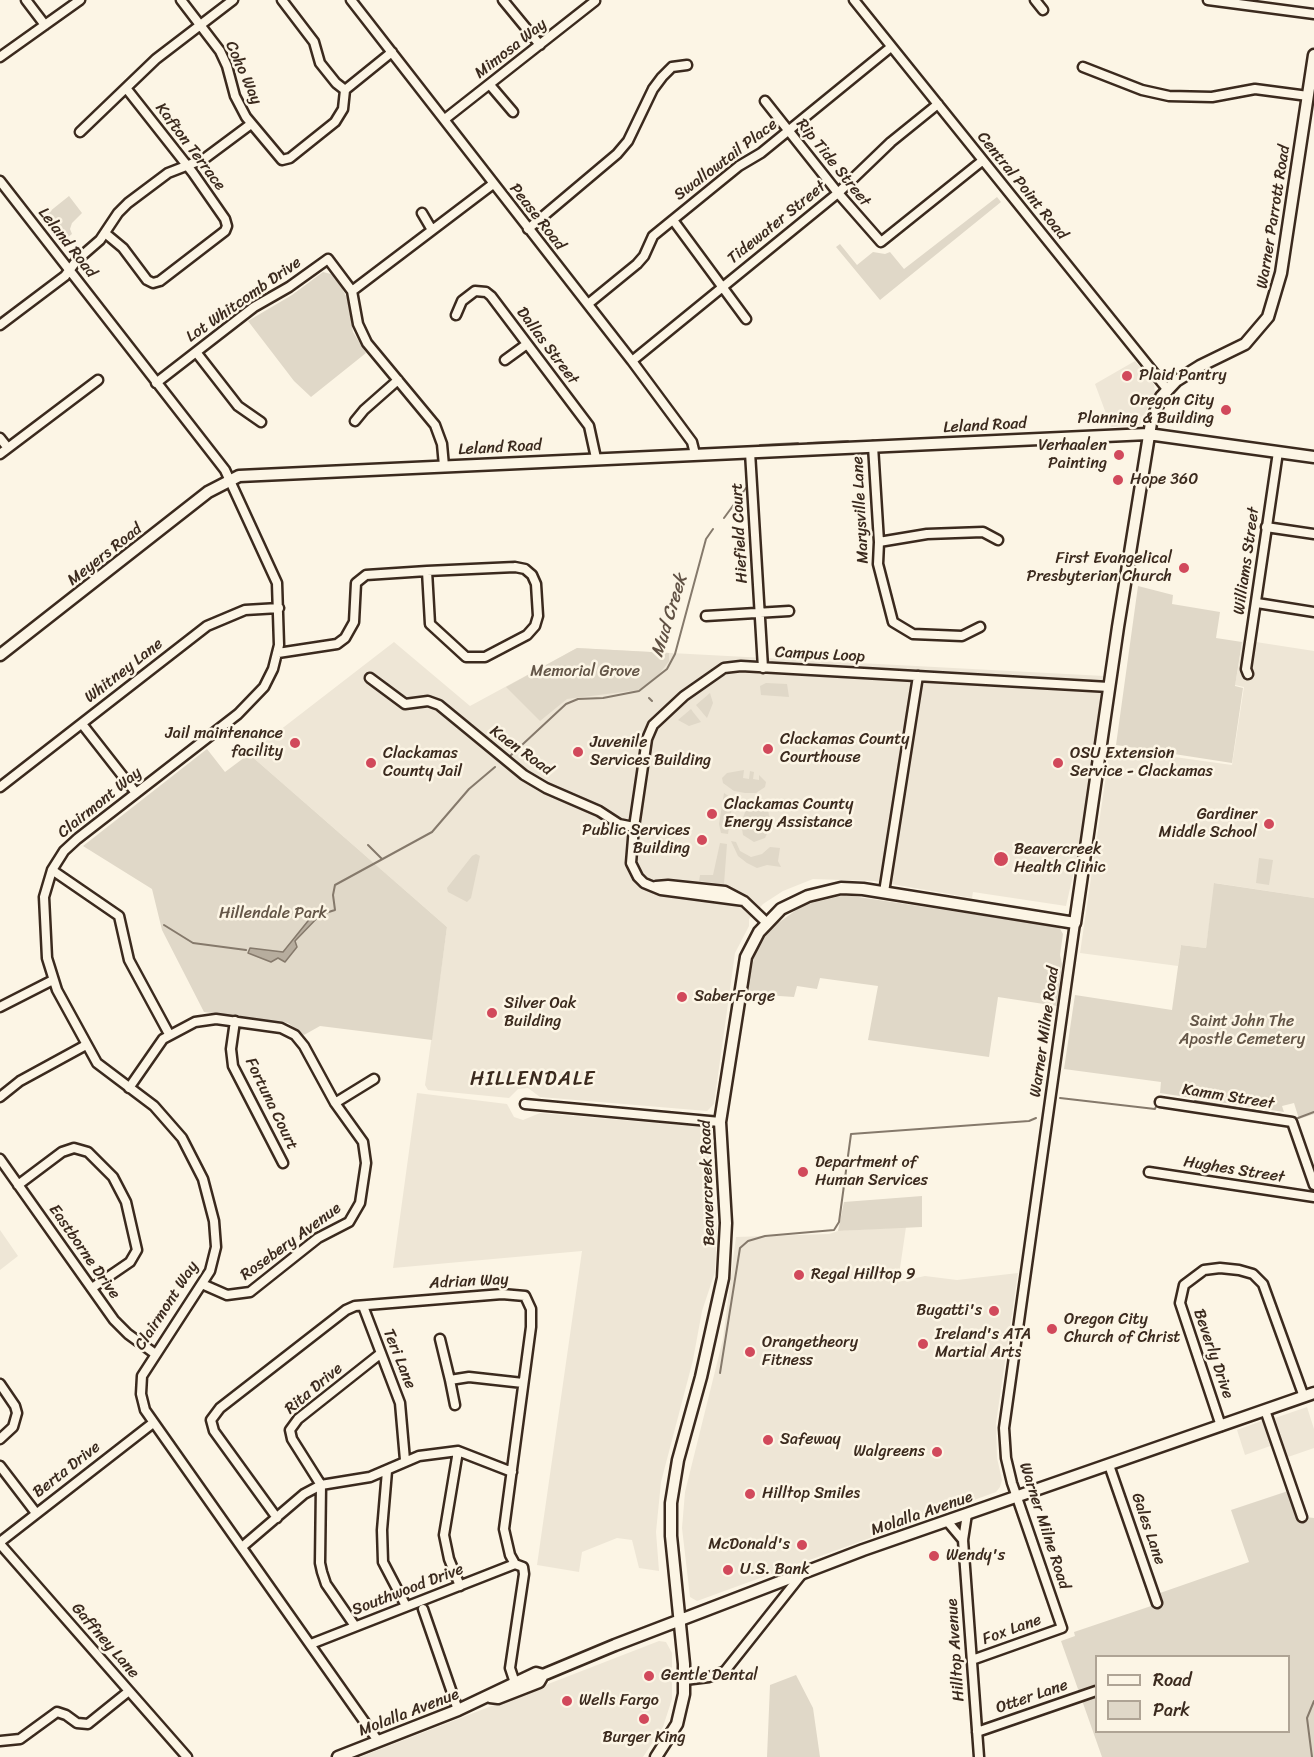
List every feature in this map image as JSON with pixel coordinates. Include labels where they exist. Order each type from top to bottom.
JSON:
[{"type":"main road","name":"Warner Parrott Road","points":[[1148,434],[1157,406],[1167,389],[1200,366],[1245,344],[1268,317],[1281,273],[1314,59]]},
{"type":"main road","name":"Leland Road","points":[[230,479],[244,475],[1148,434],[1314,457]]},
{"type":"main road","name":"Warner Milne Road","points":[[1076,923],[1148,434]]},
{"type":"main road","name":"Meyers Road","points":[[0,655],[203,496],[230,479]]},
{"type":"main road","name":"Beavercreek Road","points":[[656,1757],[677,1724],[685,1680],[671,1536],[671,1503],[678,1460],[701,1377],[723,1278],[726,1223],[720,1122],[743,967],[753,939],[766,922],[790,903],[818,892],[849,888],[1076,923]]},
{"type":"main road","name":"Molalla Avenue","points":[[338,1757],[490,1697],[496,1691],[536,1673],[543,1675],[802,1574],[1309,1395]]},
{"type":"main road","name":"Molalla Avenue","points":[[490,1697],[498,1698],[539,1682],[543,1675]]},
{"type":"street","points":[[26,0],[45,25]]},
{"type":"street","points":[[0,57],[80,0]]},
{"type":"street","name":"Coho Way","points":[[181,0],[220,51],[227,66],[235,96],[251,124],[282,160],[290,158],[335,122],[343,109],[345,90]]},
{"type":"street","points":[[80,132],[156,59],[233,0]]},
{"type":"street","points":[[282,0],[314,42],[320,63],[336,83],[345,90],[392,52]]},
{"type":"street","points":[[354,3],[365,0]]},
{"type":"street","points":[[503,0],[540,45]]},
{"type":"street","name":"Central Point Road","points":[[854,0],[1167,389]]},
{"type":"street","points":[[1035,0],[1043,10]]},
{"type":"street","points":[[1208,0],[1314,14]]},
{"type":"street","name":"Mimosa Way","points":[[445,119],[595,1]]},
{"type":"street","name":"Pease Road","points":[[354,3],[632,360],[692,442],[695,454]]},
{"type":"street","name":"Swallowtail Place","points":[[588,304],[637,264],[644,256],[653,236],[739,166],[756,158],[891,47]]},
{"type":"street","points":[[528,229],[617,154],[631,136],[653,89],[662,77],[672,68],[687,65]]},
{"type":"street","points":[[1083,66],[1142,90],[1168,96],[1212,97],[1255,88],[1308,96]]},
{"type":"street","points":[[490,85],[513,112]]},
{"type":"street","name":"Kafton Terrace","points":[[105,233],[118,243],[147,280],[153,283],[160,281],[225,231],[227,226],[225,219],[126,88]]},
{"type":"street","name":"Rip Tide Street","points":[[765,101],[880,242],[982,161]]},
{"type":"street","name":"Tidewater Street","points":[[632,360],[838,193],[891,142],[938,105]]},
{"type":"street","points":[[0,325],[69,271],[105,233],[117,213],[128,203],[162,177],[204,159],[251,124]]},
{"type":"street","name":"Leland Road","points":[[0,181],[230,479]]},
{"type":"street","points":[[352,291],[493,184]]},
{"type":"street","points":[[422,213],[432,230]]},
{"type":"street","points":[[673,220],[746,319]]},
{"type":"street","name":"Lot Whitcomb Drive","points":[[156,383],[254,308],[289,287],[328,259],[352,291],[362,333],[435,425],[442,444],[444,466]]},
{"type":"street","name":"Dallas Street","points":[[456,315],[462,301],[476,291],[486,292],[589,426],[596,458]]},
{"type":"street","points":[[505,360],[527,344]]},
{"type":"street","points":[[196,352],[238,406],[261,422]]},
{"type":"street","points":[[0,454],[98,380]]},
{"type":"street","points":[[355,421],[398,380]]},
{"type":"street","points":[[0,438],[8,448]]},
{"type":"street","name":"Marysville Lane","points":[[873,446],[879,542],[878,564],[893,622],[913,634],[962,636],[980,627]]},
{"type":"street","name":"Hiefield Court","points":[[750,452],[763,668]]},
{"type":"street","name":"Williams Street","points":[[1248,674],[1246,669],[1278,452]]},
{"type":"street","name":"Clairmont Way","points":[[230,479],[274,572],[279,608],[278,653],[268,680],[249,705],[70,844],[52,870],[45,888],[47,958],[53,980],[86,1045],[102,1068],[154,1106],[173,1126],[190,1152],[203,1179],[216,1238],[213,1262],[202,1284],[154,1353],[140,1384],[142,1403],[153,1423],[378,1741]]},
{"type":"street","points":[[1266,527],[1314,534]]},
{"type":"street","points":[[879,542],[927,534],[983,532],[998,540]]},
{"type":"street","points":[[278,653],[337,644],[345,638],[354,622],[356,583],[359,578],[366,575],[427,571],[515,567],[525,569],[532,575],[536,584],[538,616],[536,626],[527,635],[485,657],[466,657],[430,624],[427,571]]},
{"type":"street","points":[[1257,603],[1314,612]]},
{"type":"street","name":"Whitney Lane","points":[[0,787],[207,626],[245,610],[279,608]]},
{"type":"street","points":[[706,616],[789,611]]},
{"type":"street","name":"Campus Loop","points":[[634,827],[647,739],[653,725],[713,674],[732,666],[1109,687]]},
{"type":"street","points":[[884,892],[918,676]]},
{"type":"street","name":"Kaen Road","points":[[370,678],[405,704],[428,701],[439,705],[510,766],[535,782],[599,811],[619,824],[634,827]]},
{"type":"street","points":[[82,724],[136,793]]},
{"type":"street","points":[[634,827],[630,855],[633,867],[642,882],[652,886],[668,885],[725,891],[744,901],[766,922]]},
{"type":"street","points":[[52,870],[119,915],[129,960],[169,1034],[157,1045],[129,1088]]},
{"type":"street","name":"Warner Milne Road","points":[[1062,1628],[1006,1458],[1005,1417],[1076,923]]},
{"type":"street","points":[[0,1006],[53,980]]},
{"type":"street","name":"Rosebery Avenue","points":[[169,1034],[203,1020],[281,1028],[295,1035],[304,1046],[335,1104],[359,1134],[365,1151],[360,1203],[354,1217],[344,1226],[318,1238],[250,1292],[227,1295],[202,1284]]},
{"type":"street","name":"Fortuna Court","points":[[235,1022],[231,1049],[233,1066],[284,1163]]},
{"type":"street","points":[[0,1097],[20,1081],[86,1045]]},
{"type":"street","points":[[335,1104],[374,1079]]},
{"type":"street","name":"Kamm Street","points":[[1160,1102],[1292,1122],[1314,1185]]},
{"type":"street","points":[[525,1104],[720,1122]]},
{"type":"street","points":[[18,1185],[62,1152],[74,1148],[88,1152],[113,1177],[126,1202],[137,1250],[130,1262],[92,1288]]},
{"type":"street","name":"Eastborne Drive","points":[[0,1159],[121,1327],[154,1353]]},
{"type":"street","name":"Hughes Street","points":[[1149,1172],[1314,1197]]},
{"type":"street","name":"Beverly Drive","points":[[1221,1426],[1180,1303],[1184,1285],[1204,1270],[1220,1268],[1239,1270],[1253,1274],[1263,1284],[1309,1395]]},
{"type":"street","name":"Adrian Way","points":[[277,1518],[218,1437],[212,1424],[213,1415],[346,1310],[363,1306],[502,1294],[525,1296],[531,1309],[504,1529],[507,1545],[515,1564],[522,1567],[524,1574],[510,1668],[515,1683]]},
{"type":"street","name":"Teri Lane","points":[[363,1306],[400,1402],[405,1460]]},
{"type":"street","points":[[440,1339],[455,1405]]},
{"type":"street","name":"Rita Drive","points":[[321,1485],[291,1439],[290,1430],[294,1423],[380,1354]]},
{"type":"street","points":[[450,1380],[469,1377],[523,1383]]},
{"type":"street","points":[[0,1384],[15,1406],[17,1413],[13,1427],[0,1439]]},
{"type":"street","points":[[1265,1410],[1302,1516]]},
{"type":"street","name":"Berta Drive","points":[[0,1543],[153,1423]]},
{"type":"street","points":[[242,1547],[304,1494],[321,1485],[370,1478],[405,1460],[436,1452],[458,1451],[512,1472]]},
{"type":"street","points":[[458,1451],[444,1535],[449,1559],[460,1586]]},
{"type":"street","name":"Gales Lane","points":[[1109,1465],[1157,1603]]},
{"type":"street","points":[[0,1466],[36,1513]]},
{"type":"street","points":[[387,1471],[382,1530],[383,1562],[406,1606]]},
{"type":"street","points":[[321,1485],[320,1563],[326,1584],[355,1626]]},
{"type":"street","name":"Hilltop Avenue","points":[[967,1514],[963,1540],[979,1757]]},
{"type":"street","points":[[948,1521],[963,1540]]},
{"type":"street","name":"Gaffney Lane","points":[[0,1543],[187,1757]]},
{"type":"street","name":"Southwood Drive","points":[[311,1644],[515,1564]]},
{"type":"street","points":[[685,1680],[722,1673],[802,1574]]},
{"type":"street","points":[[423,1609],[458,1710]]},
{"type":"street","name":"Fox Lane","points":[[972,1660],[1062,1628]]},
{"type":"street","points":[[0,1741],[15,1742],[26,1737],[57,1712],[64,1713],[81,1724],[91,1723],[129,1691]]},
{"type":"street","name":"Otter Lane","points":[[977,1732],[1095,1691]]},
{"type":"shaded area","points":[[1135,361],[1154,384],[1155,392],[1140,425],[1111,427],[1095,384]]},
{"type":"shaded area","points":[[1243,640],[1314,651],[1314,898],[1215,883],[1206,948],[1181,945],[1178,966],[1080,953],[1110,748],[1232,765],[1244,687],[1235,685]]},
{"type":"shaded area","points":[[394,642],[470,706],[577,648],[1104,676],[1079,849],[1066,906],[973,892],[972,898],[874,881],[813,879],[783,891],[763,904],[749,919],[749,926],[735,953],[714,1104],[707,1111],[540,1097],[528,1088],[518,1089],[509,1098],[428,1090],[425,1085],[447,927],[249,754]]},
{"type":"shaded area","points":[[316,911],[321,914],[295,941],[297,947],[285,962],[278,958],[271,962],[248,953],[250,948],[283,952]]},
{"type":"shaded area","points":[[417,1093],[507,1104],[514,1117],[523,1120],[540,1113],[703,1127],[709,1131],[717,1229],[715,1272],[702,1311],[693,1360],[661,1482],[656,1532],[659,1571],[639,1568],[632,1540],[617,1538],[582,1552],[579,1572],[537,1565],[582,1251],[393,1268]]},
{"type":"shaded area","points":[[906,1227],[898,1282],[925,1276],[957,1280],[1018,1273],[996,1423],[997,1458],[1002,1480],[1000,1487],[996,1492],[697,1601],[690,1597],[682,1528],[685,1492],[723,1339],[736,1237],[829,1234],[838,1231]]},
{"type":"shaded area","points":[[0,1230],[18,1256],[0,1270]]},
{"type":"shaded area","points":[[1307,1407],[1314,1429],[1314,1448],[1288,1457],[1275,1418]]},
{"type":"shaded area","points":[[1264,1420],[1273,1445],[1245,1455],[1237,1430]]},
{"type":"shaded area","points":[[659,1641],[666,1642],[672,1653],[672,1699],[663,1727],[643,1757],[360,1757]]},
{"type":"green space","points":[[69,196],[82,213],[72,223],[70,229],[72,234],[63,241],[44,216]]},
{"type":"green space","points":[[997,197],[1001,202],[880,300],[836,247],[840,244],[857,265],[873,252],[885,254],[890,252],[904,269]]},
{"type":"green space","points":[[323,272],[331,274],[342,288],[347,298],[353,332],[366,353],[311,397],[294,381],[248,321],[292,295]]},
{"type":"green space","points":[[1138,586],[1173,595],[1172,604],[1220,612],[1216,638],[1242,642],[1235,686],[1243,688],[1232,763],[1116,745]]},
{"type":"green space","name":"Memorial Grove","points":[[577,648],[669,653],[669,661],[657,677],[639,690],[567,699],[540,721],[506,687]]},
{"type":"green space","points":[[766,683],[787,684],[789,697],[761,695],[760,686]]},
{"type":"green space","points":[[710,693],[713,703],[707,718],[696,705]]},
{"type":"green space","points":[[691,709],[701,722],[689,726],[678,720]]},
{"type":"green space","name":"Hillendale Park","points":[[207,749],[225,772],[249,754],[447,927],[432,1040],[320,1026],[304,1035],[288,1023],[204,1012],[162,930],[152,889],[83,846]]},
{"type":"green space","points":[[744,770],[743,778],[749,779],[750,771],[754,772],[753,779],[759,780],[759,775],[766,782],[765,787],[756,793],[745,793],[734,791],[723,783],[722,778],[727,773]]},
{"type":"green space","points":[[724,793],[733,799],[728,834],[721,833],[719,824]]},
{"type":"green space","points":[[757,802],[768,810],[771,825],[765,838],[754,842],[743,835],[741,823],[747,807]]},
{"type":"green space","points":[[731,841],[736,842],[740,851],[751,857],[762,854],[770,847],[780,848],[778,861],[781,867],[767,865],[757,868],[747,863],[738,856]]},
{"type":"green space","points":[[720,843],[727,844],[724,884],[699,881],[700,875],[713,875]]},
{"type":"green space","points":[[476,854],[480,856],[471,898],[467,902],[448,892],[447,888]]},
{"type":"green space","points":[[1259,858],[1273,860],[1269,885],[1256,883]]},
{"type":"green space","name":"Saint John The Apostle Cemetery","points":[[1214,883],[1314,898],[1314,1114],[1299,1119],[1294,1103],[1282,1106],[1284,1112],[1160,1093],[1161,1082],[1064,1069],[1075,995],[1172,1010],[1181,945],[1206,948]]},
{"type":"green space","points":[[845,895],[1059,927],[1063,934],[1057,1006],[998,997],[989,1057],[868,1040],[878,986],[820,978],[817,989],[797,986],[794,997],[750,994],[750,990],[747,989],[755,954],[770,929],[803,905]]},
{"type":"green space","points":[[922,1196],[922,1227],[838,1231],[844,1202]]},
{"type":"green space","points":[[1288,1491],[1297,1516],[1314,1518],[1314,1757],[1102,1757],[1061,1641],[1075,1636],[1074,1632],[1163,1602],[1160,1593],[1249,1562],[1231,1510]]},
{"type":"green space","points":[[796,1675],[813,1708],[820,1757],[767,1757],[770,1685]]},
{"type":"waterway","name":"Mud Creek","points":[[808,443],[848,441]]},
{"type":"waterway","name":"Mud Creek","points":[[760,445],[798,443]]},
{"type":"waterway","name":"Mud Creek","points":[[724,518],[746,488]]},
{"type":"waterway","name":"Mud Creek","points":[[509,757],[566,704],[578,699],[603,698],[639,691],[667,669],[675,654],[706,539],[713,529]]},
{"type":"waterway","points":[[649,698],[652,701]]},
{"type":"waterway","name":"Mud Creek","points":[[319,915],[335,910],[333,895],[335,885],[432,832],[469,789],[495,767]]},
{"type":"waterway","points":[[368,845],[382,859]]},
{"type":"waterway","name":"Mud Creek","points":[[164,925],[193,943],[246,950]]},
{"type":"waterway","points":[[1060,1098],[1155,1109],[1157,1104]]},
{"type":"waterway","points":[[1160,1099],[1183,1100]]},
{"type":"waterway","points":[[1195,1101],[1282,1115]]},
{"type":"waterway","points":[[1298,1118],[1314,1112]]},
{"type":"waterway","points":[[720,1373],[740,1248],[748,1241],[765,1236],[834,1230],[839,1222],[851,1134],[1029,1121],[1036,1118]]},
{"type":"waterway","points":[[1312,1757],[1307,1718],[1314,1701]]},
{"type":"place","name":"Plaid Pantry","points":[[1127,376]]},
{"type":"place","name":"Oregon City Planning & Building","points":[[1226,410]]},
{"type":"place","name":"Verhaalen Painting","points":[[1119,455]]},
{"type":"place","name":"Hope 360","points":[[1118,480]]},
{"type":"place","name":"First Evangelical Presbyterian Church","points":[[1184,568]]},
{"type":"place","name":"Jail maintenance facility","points":[[295,743]]},
{"type":"place","name":"Clackamas County Courthouse","points":[[768,749]]},
{"type":"place","name":"Juvenile Services Building","points":[[578,752]]},
{"type":"place","name":"Clackamas County Jail","points":[[371,763]]},
{"type":"place","name":"OSU Extension Service - Clackamas","points":[[1058,763]]},
{"type":"place","name":"Clackamas County Energy Assistance","points":[[712,814]]},
{"type":"place","name":"Gardiner Middle School","points":[[1269,824]]},
{"type":"place","name":"Public Services Building","points":[[702,840]]},
{"type":"place","name":"Beavercreek Health Clinic","points":[[1001,859]]},
{"type":"place","name":"SaberForge","points":[[682,997]]},
{"type":"place","name":"Silver Oak Building","points":[[492,1013]]},
{"type":"place","name":"Department of Human Services","points":[[803,1172]]},
{"type":"place","name":"Regal Hilltop 9","points":[[799,1275]]},
{"type":"place","name":"Bugatti's","points":[[994,1311]]},
{"type":"place","name":"Oregon City Church of Christ","points":[[1052,1329]]},
{"type":"place","name":"Ireland's ATA Martial Arts","points":[[923,1344]]},
{"type":"place","name":"Orangetheory Fitness","points":[[750,1352]]},
{"type":"place","name":"Safeway","points":[[768,1440]]},
{"type":"place","name":"Walgreens","points":[[937,1452]]},
{"type":"place","name":"Hilltop Smiles","points":[[750,1494]]},
{"type":"place","name":"McDonald's","points":[[802,1545]]},
{"type":"place","name":"Wendy's","points":[[934,1556]]},
{"type":"place","name":"U.S. Bank","points":[[728,1570]]},
{"type":"place","name":"Gentle Dental","points":[[649,1676]]},
{"type":"place","name":"Wells Fargo","points":[[567,1701]]},
{"type":"place","name":"Burger King","points":[[644,1719]]},
{"type":"district","name":"HILLENDALE","points":[[533,1080]]}]
